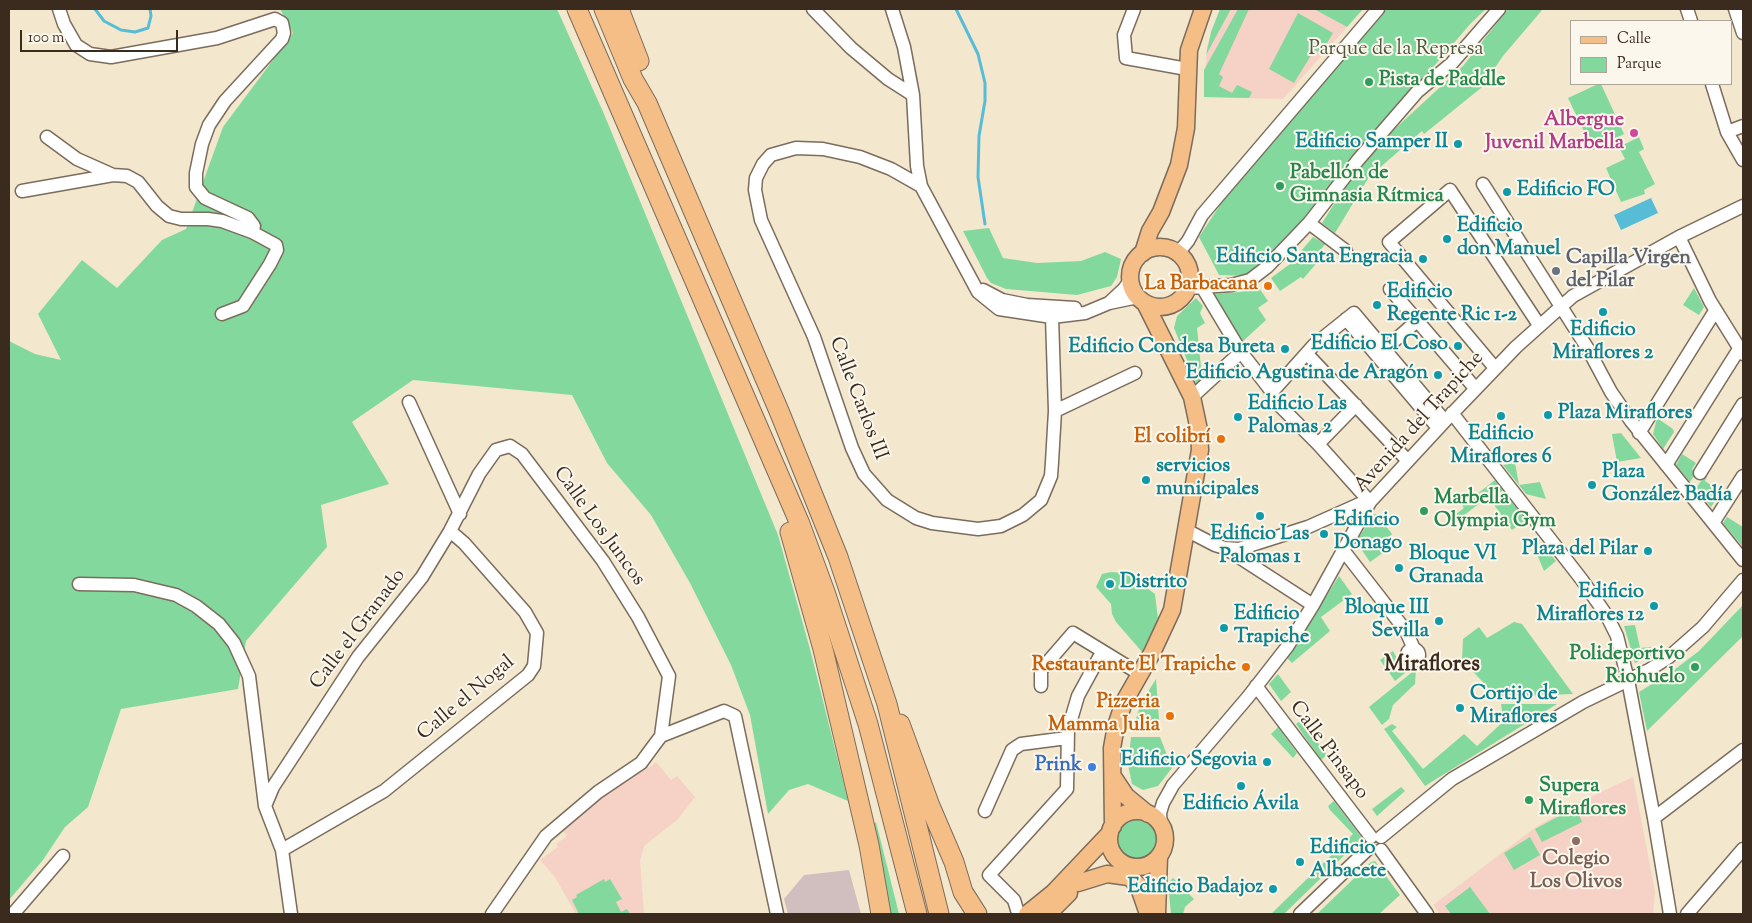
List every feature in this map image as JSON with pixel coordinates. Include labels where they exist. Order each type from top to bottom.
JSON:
[{"type":"highway","points":[[604,9],[633,78],[647,103],[810,484],[841,566],[887,704],[940,914]]},
{"type":"highway","points":[[619,9],[644,74],[647,103]]},
{"type":"highway","points":[[577,12],[803,533],[848,658],[884,782],[917,914]]},
{"type":"highway","points":[[781,485],[789,528],[815,615],[869,845],[878,886],[881,914]]},
{"type":"highway","points":[[887,704],[904,730],[930,806],[954,862],[963,892],[977,914]]},
{"type":"main road","points":[[1157,914],[1139,874],[1111,850],[1114,778],[1112,748],[1116,726],[1124,702],[1167,623],[1172,610],[1188,531],[1200,450],[1199,430],[1192,397],[1165,340],[1132,286],[1130,278],[1134,264],[1143,253],[1150,231],[1161,212],[1180,165],[1183,148],[1187,69],[1194,33],[1203,9]]},
{"type":"main road","points":[[1161,212],[1160,234],[1188,266],[1195,287],[1173,304],[1167,314],[1165,340]]},
{"type":"main road","points":[[1143,253],[1157,248],[1173,251]]},
{"type":"main road","points":[[1142,300],[1158,307],[1173,304]]},
{"type":"main road","points":[[1114,778],[1126,796],[1161,825],[1165,841],[1158,857],[1157,914]]},
{"type":"main road","points":[[1021,914],[1035,910],[1053,893],[1118,819],[1132,812],[1148,814]]},
{"type":"main road","points":[[1048,914],[1092,870],[1127,865],[1145,866],[1158,857]]},
{"type":"main road","points":[[1078,883],[1107,874],[1130,877],[1138,885],[1148,914]]},
{"type":"street","points":[[59,9],[64,24],[76,45],[90,54],[110,56],[217,38],[275,19],[282,23],[284,33],[282,38],[225,102],[209,126],[202,144],[196,173],[196,187],[205,198],[248,218],[254,226],[252,232]]},
{"type":"street","points":[[813,9],[851,48],[888,80],[913,95]]},
{"type":"street","points":[[892,9],[904,47],[913,95],[917,166],[921,186],[978,292],[986,300],[1052,317],[1085,313],[1110,303],[1142,300]]},
{"type":"street","points":[[1134,9],[1124,35],[1126,58],[1187,69]]},
{"type":"street","points":[[1173,251],[1188,241],[1202,215],[1378,9]]},
{"type":"street","points":[[1195,287],[1231,285],[1250,280],[1267,267],[1309,223],[1358,160],[1417,92],[1452,63],[1499,9]]},
{"type":"street","points":[[1735,9],[1743,33]]},
{"type":"street","points":[[1712,85],[1727,132],[1743,160]]},
{"type":"street","points":[[1727,132],[1743,126]]},
{"type":"street","points":[[47,137],[77,158],[113,175]]},
{"type":"street","name":"Calle Carlos III","points":[[921,186],[880,164],[843,152],[796,148],[771,155],[762,164],[756,178],[754,190],[761,220],[814,337],[852,448],[864,474],[887,500],[916,518],[945,526],[962,528],[989,529],[1001,526],[1032,509],[1047,490],[1051,476],[1055,411],[1052,317]]},
{"type":"street","points":[[22,191],[113,175],[127,176],[138,182],[157,206],[169,216],[181,219],[208,218],[252,232],[276,245],[277,250],[257,287],[243,306],[222,314]]},
{"type":"street","points":[[1483,184],[1588,349],[1611,392],[1639,433],[1743,560]]},
{"type":"street","points":[[1495,368],[1390,242],[1450,190],[1539,325]]},
{"type":"street","name":"Avenida del Trapiche","points":[[1161,825],[1162,808],[1173,785],[1287,646],[1313,605],[1370,502],[1475,388],[1539,325],[1573,296],[1680,237],[1743,206]]},
{"type":"street","points":[[1309,223],[1346,251]]},
{"type":"street","points":[[1666,465],[1741,351],[1715,312],[1680,237]]},
{"type":"street","points":[[1110,303],[1124,289],[1130,278]]},
{"type":"street","points":[[1195,287],[1272,392],[1274,400],[1318,444],[1370,502]]},
{"type":"street","points":[[1390,289],[1475,388]]},
{"type":"street","points":[[1027,305],[1052,317]]},
{"type":"street","points":[[1008,306],[1096,308]]},
{"type":"street","points":[[1052,317],[1066,308]]},
{"type":"street","points":[[1639,433],[1715,312]]},
{"type":"street","points":[[1272,392],[1306,354],[1350,316]]},
{"type":"street","points":[[1350,316],[1385,349],[1445,420]]},
{"type":"street","points":[[1350,316],[1543,528],[1607,616],[1619,641],[1628,680],[1670,914]]},
{"type":"street","points":[[1385,349],[1417,321]]},
{"type":"street","points":[[1192,397],[1241,352]]},
{"type":"street","points":[[1306,354],[1408,461]]},
{"type":"street","points":[[1055,411],[1136,373]]},
{"type":"street","points":[[409,402],[460,514]]},
{"type":"street","points":[[1700,473],[1743,404]]},
{"type":"street","points":[[1318,444],[1356,405]]},
{"type":"street","name":"Calle Los Juncos","points":[[479,474],[496,450],[510,446],[522,454],[603,561],[638,617],[669,676],[661,736]]},
{"type":"street","name":"Calle el Granado","points":[[266,806],[273,786],[358,657],[422,577],[460,514],[479,474]]},
{"type":"street","points":[[1713,523],[1743,476]]},
{"type":"street","points":[[1224,548],[1246,548],[1342,513],[1364,502],[1370,502]]},
{"type":"street","points":[[1342,513],[1349,519],[1354,530]]},
{"type":"street","name":"Calle el Nogal","points":[[282,850],[384,791],[528,675],[534,666],[537,634],[525,612],[464,542],[450,531]]},
{"type":"street","points":[[1188,531],[1224,548],[1313,605]]},
{"type":"street","points":[[1342,553],[1411,651]]},
{"type":"street","points":[[1300,914],[1375,843],[1452,779],[1583,702],[1657,665],[1695,635],[1720,610],[1743,580]]},
{"type":"street","points":[[79,584],[134,586],[176,595],[196,606],[219,624],[234,643],[249,676],[266,806],[282,850],[291,914]]},
{"type":"street","points":[[1041,686],[1041,670],[1073,633],[1140,674]]},
{"type":"street","points":[[1021,914],[1014,900],[989,875],[1067,789],[1067,738],[1078,696],[1102,652]]},
{"type":"street","name":"Calle Pinsapo","points":[[1256,686],[1427,914]]},
{"type":"street","points":[[492,914],[546,836],[598,792],[641,763],[661,736],[724,712],[735,716],[777,914]]},
{"type":"street","points":[[985,811],[1012,750],[1021,744],[1067,738]]},
{"type":"street","points":[[1654,818],[1743,750]]},
{"type":"street","points":[[1687,914],[1743,849]]},
{"type":"street","points":[[12,914],[63,856]]},
{"type":"shaded area","points":[[1220,9],[1363,9],[1283,99],[1204,97],[1207,47]]},
{"type":"shaded area","points":[[656,762],[671,780],[677,776],[695,797],[678,819],[644,846],[640,861],[644,914],[576,914],[555,877],[540,860],[558,847],[556,844],[567,836],[563,831],[578,817],[645,764],[649,768]]},
{"type":"shaded area","points":[[1633,777],[1655,892],[1653,914],[1440,914],[1433,905],[1536,827],[1580,802]]},
{"type":"shaded area","points":[[849,870],[861,914],[788,914],[784,899],[804,875]]},
{"type":"green space","points":[[280,9],[557,9],[604,114],[778,535],[810,649],[848,801],[808,784],[789,790],[768,814],[750,715],[731,665],[690,583],[651,515],[607,463],[572,395],[413,380],[352,422],[389,484],[321,505],[327,547],[246,641],[238,689],[121,709],[88,807],[65,827],[43,860],[9,900],[9,341],[35,354],[61,360],[38,314],[82,260],[117,288],[162,240],[186,229],[223,127],[293,33]]},
{"type":"green space","points":[[1220,9],[1231,9],[1206,55],[1211,32]]},
{"type":"green space","points":[[1238,9],[1249,9],[1219,74],[1223,77],[1219,86],[1232,93],[1237,85],[1252,92],[1249,98],[1204,97],[1204,70]]},
{"type":"green space","points":[[1314,9],[1363,9],[1347,27]]},
{"type":"green space","name":"Parque de la Represa","points":[[1382,9],[1486,9],[1471,23],[1270,257],[1248,276],[1219,275],[1199,237],[1228,193]]},
{"type":"green space","points":[[1508,9],[1543,9],[1503,56],[1481,88],[1424,134],[1422,131],[1369,177],[1335,233],[1322,223],[1350,179],[1386,137],[1463,66]]},
{"type":"green space","points":[[1298,13],[1333,33],[1321,53],[1312,49],[1313,52],[1294,83],[1269,69]]},
{"type":"green space","points":[[1596,85],[1601,85],[1624,134],[1593,150],[1568,98]]},
{"type":"green space","points":[[1639,137],[1644,149],[1639,152],[1655,184],[1644,190],[1645,194],[1621,202],[1606,168],[1625,159],[1619,147]]},
{"type":"green space","points":[[989,228],[1003,258],[1037,263],[1081,261],[1105,252],[1121,259],[1117,277],[1111,286],[1077,295],[1006,289],[991,283],[987,278],[963,231]]},
{"type":"green space","points":[[1313,237],[1325,244],[1317,255],[1321,258],[1303,279],[1301,277],[1280,291],[1271,278],[1290,264]]},
{"type":"green space","points":[[1257,285],[1268,301],[1258,308],[1266,320],[1241,343],[1213,294],[1240,292]]},
{"type":"green space","points":[[1694,288],[1704,307],[1699,315],[1683,305]]},
{"type":"green space","points":[[1196,298],[1203,306],[1200,313],[1205,323],[1197,328],[1201,367],[1206,378],[1197,385],[1174,328],[1177,316]]},
{"type":"green space","points":[[1657,418],[1673,429],[1674,432],[1663,449],[1653,434]]},
{"type":"green space","points":[[1621,433],[1641,458],[1617,462],[1612,434]]},
{"type":"green space","points":[[1682,454],[1696,463],[1692,469],[1696,473],[1690,482],[1676,465]]},
{"type":"green space","points":[[1515,463],[1519,485],[1540,482],[1546,499],[1526,494],[1503,465]]},
{"type":"green space","points":[[1705,476],[1707,477],[1705,481],[1721,492],[1711,507],[1696,488]]},
{"type":"green space","points":[[1495,480],[1503,490],[1491,500],[1488,497],[1455,522],[1452,517],[1464,508],[1462,506]]},
{"type":"green space","points":[[1505,493],[1526,520],[1512,530],[1492,502]]},
{"type":"green space","points":[[1374,514],[1377,514],[1392,534],[1390,537],[1394,545],[1370,562],[1359,546],[1358,539]]},
{"type":"green space","points":[[1727,517],[1743,527],[1743,547],[1723,523]]},
{"type":"green space","points":[[1544,546],[1556,561],[1544,571],[1536,552]]},
{"type":"green space","points":[[1111,572],[1126,573],[1155,594],[1158,619],[1143,653],[1116,622],[1112,614],[1111,604],[1096,587],[1102,574]]},
{"type":"green space","points":[[1339,576],[1352,594],[1321,617],[1330,631],[1292,663],[1287,658]]},
{"type":"green space","name":"Polideportivo Riohuelo","points":[[1743,605],[1743,636],[1647,731],[1639,692],[1670,673],[1699,651]]},
{"type":"green space","points":[[1514,622],[1522,624],[1573,694],[1497,697],[1462,660],[1463,639],[1479,627],[1487,638]]},
{"type":"green space","points":[[1635,625],[1640,648],[1651,647],[1652,655],[1635,663],[1624,626]]},
{"type":"green space","points":[[1393,651],[1405,673],[1395,681],[1380,660]]},
{"type":"green space","points":[[1416,669],[1415,684],[1393,705],[1389,719],[1382,725],[1369,707]]},
{"type":"green space","points":[[1278,674],[1291,692],[1281,701],[1269,684]]},
{"type":"green space","points":[[1156,679],[1160,732],[1132,732],[1141,703]]},
{"type":"green space","points":[[1501,704],[1557,704],[1425,786],[1384,729],[1392,724],[1397,727],[1392,731],[1423,769],[1464,734],[1477,746],[1505,720],[1499,714],[1502,711]]},
{"type":"green space","points":[[1301,720],[1327,755],[1321,760],[1296,724]]},
{"type":"green space","points":[[1278,727],[1297,753],[1293,758],[1271,734]]},
{"type":"green space","points":[[1131,737],[1160,737],[1172,768],[1158,786],[1143,790],[1132,784],[1128,765]]},
{"type":"green space","points":[[1401,787],[1405,791],[1377,816],[1372,809]]},
{"type":"green space","points":[[1334,801],[1362,838],[1284,914],[1271,914],[1353,834],[1330,810],[1328,806]]},
{"type":"green space","points":[[1576,807],[1582,822],[1542,842],[1535,829]]},
{"type":"green space","points":[[1140,819],[1147,822],[1153,828],[1156,839],[1155,847],[1147,856],[1140,859],[1132,859],[1125,856],[1117,847],[1116,835],[1119,828],[1128,820]]},
{"type":"green space","points":[[876,822],[899,914],[887,914],[873,825]]},
{"type":"green space","points":[[1530,837],[1540,855],[1514,870],[1504,853]]},
{"type":"green space","points":[[1375,861],[1400,895],[1379,914],[1317,914],[1371,862]]},
{"type":"green space","points":[[1173,878],[1194,899],[1185,907],[1183,914],[1171,914],[1168,883]]},
{"type":"green space","points":[[604,879],[605,882],[610,879],[622,899],[616,902],[621,912],[627,909],[630,914],[579,914],[572,900],[577,897],[576,895]]},
{"type":"green space","points":[[1470,887],[1490,914],[1451,914],[1445,906]]},
{"type":"water","points":[[1651,198],[1658,213],[1621,230],[1614,215]]},
{"type":"waterway","points":[[95,9],[104,21],[121,30],[135,32],[148,28],[151,16],[150,9]]},
{"type":"waterway","points":[[956,9],[978,54],[985,83],[985,101],[979,136],[978,177],[985,224]]},
{"type":"place","name":"Pista de Paddle","points":[[1369,82]]},
{"type":"place","name":"Albergue Juvenil Marbella","points":[[1634,133]]},
{"type":"place","name":"Edificio Samper II","points":[[1458,144]]},
{"type":"place","name":"Pabellón de Gimnasia Rítmica","points":[[1280,186]]},
{"type":"place","name":"Edificio FO","points":[[1507,192]]},
{"type":"place","name":"Edificio don Manuel","points":[[1447,239]]},
{"type":"place","name":"Edificio Santa Engracia","points":[[1423,259]]},
{"type":"place","name":"Capilla Virgen del Pilar","points":[[1556,271]]},
{"type":"place","name":"La Barbacana","points":[[1268,286]]},
{"type":"place","name":"Edificio Regente Ric 1-2","points":[[1377,305]]},
{"type":"place","name":"Edificio Miraflores 2","points":[[1603,312]]},
{"type":"place","name":"Edificio El Coso","points":[[1458,346]]},
{"type":"place","name":"Edificio Condesa Bureta","points":[[1285,349]]},
{"type":"place","name":"Edificio Agustina de Aragón","points":[[1438,375]]},
{"type":"place","name":"Plaza Miraflores","points":[[1548,415]]},
{"type":"place","name":"Edificio Miraflores 6","points":[[1501,416]]},
{"type":"place","name":"Edificio Las Palomas 2","points":[[1238,417]]},
{"type":"place","name":"El colibrí","points":[[1221,439]]},
{"type":"place","name":"servicios municipales","points":[[1146,480]]},
{"type":"place","name":"Plaza González Badía","points":[[1592,485]]},
{"type":"place","name":"Marbella Olympia Gym","points":[[1424,511]]},
{"type":"place","name":"Edificio Las Palomas 1","points":[[1260,516]]},
{"type":"place","name":"Edificio Donago","points":[[1324,534]]},
{"type":"place","name":"Plaza del Pilar","points":[[1648,551]]},
{"type":"place","name":"Bloque VI Granada","points":[[1399,568]]},
{"type":"place","name":"Distrito","points":[[1110,584]]},
{"type":"place","name":"Edificio Miraflores 12","points":[[1654,606]]},
{"type":"place","name":"Bloque III Sevilla","points":[[1439,621]]},
{"type":"place","name":"Edificio Trapiche","points":[[1224,628]]},
{"type":"place","name":"Restaurante El Trapiche","points":[[1246,667]]},
{"type":"place","name":"Polideportivo Riohuelo","points":[[1695,667]]},
{"type":"place","name":"Cortijo de Miraflores","points":[[1460,708]]},
{"type":"place","name":"Pizzeria Mamma Julia","points":[[1170,716]]},
{"type":"place","name":"Edificio Segovia","points":[[1267,762]]},
{"type":"place","name":"Prink","points":[[1092,767]]},
{"type":"place","name":"Edificio Ávila","points":[[1241,786]]},
{"type":"place","name":"Supera Miraflores","points":[[1529,800]]},
{"type":"place","name":"Colegio Los Olivos","points":[[1576,841]]},
{"type":"place","name":"Edificio Albacete","points":[[1300,862]]},
{"type":"place","name":"Edificio Badajoz","points":[[1273,889]]},
{"type":"district","name":"Miraflores","points":[[1432,666]]}]
